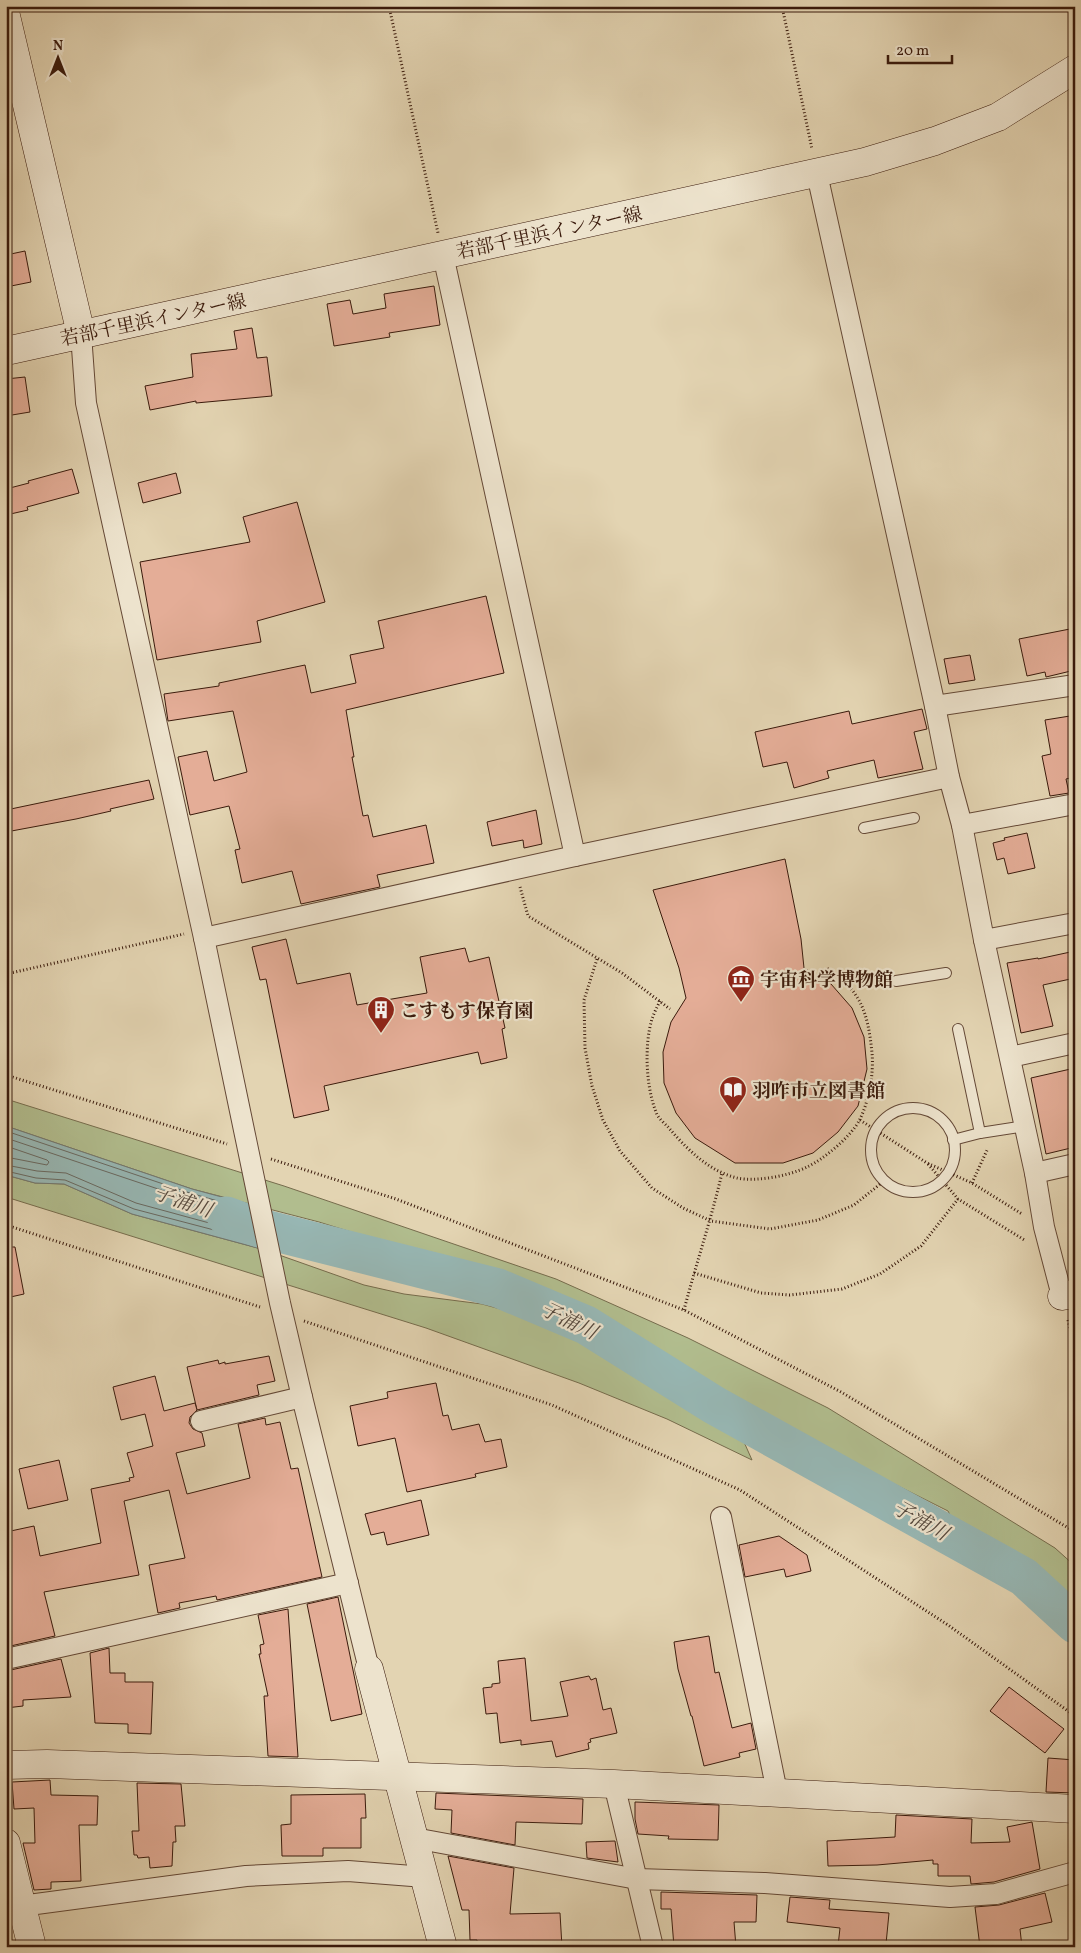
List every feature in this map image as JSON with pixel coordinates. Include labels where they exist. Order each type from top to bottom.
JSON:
[{"type":"street","points":[[6,16],[81,334],[86,403],[203,934],[282,1309],[348,1583],[397,1777],[443,1947]]},
{"type":"street","name":"若部千里浜インター線","points":[[6,351],[865,162],[935,141],[998,117],[1075,69]]},
{"type":"street","points":[[817,174],[935,706],[949,777],[962,825],[984,940],[1035,1173],[1044,1227],[1052,1257],[1068,1295]]},
{"type":"street","points":[[443,255],[575,856]]},
{"type":"street","points":[[935,706],[1075,685]]},
{"type":"street","points":[[203,934],[515,870],[949,777]]},
{"type":"street","points":[[962,825],[1075,804]]},
{"type":"street","points":[[984,940],[1075,923]]},
{"type":"street","points":[[1010,1057],[1075,1042]]},
{"type":"street","points":[[1035,1173],[1075,1164]]},
{"type":"street","points":[[201,1421],[302,1397]]},
{"type":"street","points":[[721,1517],[777,1792]]},
{"type":"street","points":[[6,1659],[348,1583]]},
{"type":"street","points":[[6,1765],[47,1764],[614,1784],[1075,1809]]},
{"type":"street","points":[[614,1784],[653,1947]]},
{"type":"street","points":[[414,1838],[638,1879],[765,1883],[950,1898],[996,1894],[1075,1872]]},
{"type":"street","points":[[6,1843],[14,1907],[32,1947]]},
{"type":"street","points":[[14,1907],[246,1876],[348,1871],[425,1877]]},
{"type":"lane","points":[[864,828],[914,818]]},
{"type":"lane","points":[[896,981],[946,973]]},
{"type":"lane","points":[[958,1029],[980,1133]]},
{"type":"lane","points":[[913,1108],[926,1110],[938,1117],[948,1127],[953,1140],[954,1156],[945,1176],[926,1190],[915,1192],[894,1187],[884,1181],[872,1161],[870,1149],[872,1137],[876,1131],[887,1116],[899,1110],[913,1108]]},
{"type":"lane","points":[[953,1140],[980,1133],[1025,1126]]},
{"type":"path","points":[[390,6],[443,255]]},
{"type":"path","points":[[782,6],[817,174]]},
{"type":"path","points":[[515,870],[528,916],[622,974],[670,1009]]},
{"type":"path","points":[[6,974],[203,934]]},
{"type":"path","points":[[597,959],[584,1000],[585,1048],[592,1086],[603,1120],[620,1152],[652,1188],[683,1208],[710,1221],[770,1229],[818,1220],[854,1205],[884,1181]]},
{"type":"path","points":[[660,1002],[652,1018],[648,1037],[648,1075],[656,1114],[683,1145],[711,1168],[739,1178],[772,1178],[807,1167],[835,1148],[860,1120],[869,1092],[873,1060],[869,1024],[861,1002],[844,983],[825,967]]},
{"type":"path","points":[[6,1075],[249,1156],[396,1198],[684,1310],[841,1392],[1075,1532]]},
{"type":"path","points":[[860,1120],[945,1176],[972,1183],[1044,1227]]},
{"type":"path","points":[[972,1183],[988,1149],[993,1131]]},
{"type":"path","points":[[927,1163],[945,1176],[958,1199],[1052,1257]]},
{"type":"path","points":[[684,1310],[722,1173]]},
{"type":"path","points":[[694,1272],[760,1293],[790,1295],[842,1289],[880,1274],[921,1246],[958,1199]]},
{"type":"path","points":[[6,1225],[203,1290],[282,1309],[552,1404],[740,1490],[948,1625],[1075,1716]]},
{"type":"path","points":[[1068,1295],[1075,1351]]},
{"type":"green space","points":[[6,1099],[284,1186],[556,1279],[688,1338],[828,1408],[1055,1548],[1075,1566],[1075,1599],[1030,1562],[1015,1562],[955,1525],[948,1511],[709,1391],[684,1367],[665,1360],[574,1307],[454,1264],[319,1222],[192,1189],[6,1126]]},
{"type":"green space","points":[[6,1175],[35,1183],[64,1184],[132,1214],[265,1250],[364,1285],[404,1294],[482,1304],[533,1318],[580,1338],[744,1442],[752,1460],[667,1419],[579,1383],[426,1328],[6,1197]]},
{"type":"water","points":[[6,1126],[192,1189],[255,1206],[265,1250],[132,1214],[64,1184],[35,1183],[6,1175]]},
{"type":"building","points":[[25,251],[31,282],[6,287],[6,255]]},
{"type":"building","points":[[434,286],[440,325],[389,333],[390,337],[334,346],[327,304],[350,300],[353,314],[386,308],[384,294]]},
{"type":"building","points":[[252,328],[257,358],[267,357],[272,396],[196,403],[196,401],[150,410],[145,386],[193,377],[191,354],[237,349],[234,331]]},
{"type":"building","points":[[25,377],[30,412],[6,416],[6,379]]},
{"type":"building","points":[[72,469],[79,493],[27,507],[28,510],[6,515],[6,489]]},
{"type":"building","points":[[176,473],[181,493],[143,503],[138,483]]},
{"type":"building","points":[[297,502],[325,602],[257,621],[261,642],[157,660],[140,562],[250,542],[243,517]]},
{"type":"building","points":[[486,596],[504,673],[346,710],[354,757],[352,757],[363,816],[368,815],[373,837],[426,825],[434,863],[377,875],[380,887],[301,904],[292,871],[242,883],[235,850],[240,849],[229,806],[190,815],[178,757],[207,751],[214,781],[247,772],[233,711],[168,721],[164,694],[219,686],[219,683],[305,665],[311,693],[356,683],[350,655],[384,648],[378,621]]},
{"type":"building","points":[[1075,628],[1075,670],[1046,677],[1045,672],[1027,676],[1019,639]]},
{"type":"building","points":[[970,655],[975,680],[949,684],[944,659]]},
{"type":"building","points":[[922,709],[927,729],[914,732],[923,769],[878,778],[874,760],[827,771],[829,778],[794,788],[787,762],[763,767],[755,732],[849,711],[852,724]]},
{"type":"building","points":[[1070,716],[1075,745],[1075,777],[1066,779],[1069,793],[1050,796],[1042,756],[1051,754],[1045,720]]},
{"type":"building","points":[[149,780],[154,799],[76,819],[6,832],[6,810]]},
{"type":"building","points":[[536,810],[542,844],[524,848],[523,840],[492,846],[487,822]]},
{"type":"building","points":[[1027,833],[1035,868],[1008,874],[1004,858],[997,860],[993,843],[1005,840],[1004,838]]},
{"type":"building","points":[[785,859],[801,939],[804,968],[831,984],[852,1008],[864,1037],[867,1069],[858,1106],[838,1132],[813,1153],[783,1163],[735,1163],[695,1138],[676,1113],[664,1083],[663,1052],[671,1022],[686,998],[679,968],[653,890]]},
{"type":"building","name":"こすもす保育園","points":[[286,939],[297,984],[350,973],[357,1005],[427,993],[420,957],[465,948],[469,962],[489,957],[505,1028],[502,1029],[507,1058],[481,1064],[478,1052],[324,1086],[329,1110],[294,1118],[266,979],[260,980],[252,947]]},
{"type":"building","points":[[1075,951],[1075,978],[1043,985],[1053,1026],[1021,1033],[1007,963]]},
{"type":"building","points":[[1075,1068],[1075,1147],[1046,1154],[1031,1078]]},
{"type":"building","points":[[6,1247],[15,1247],[24,1294],[6,1298]]},
{"type":"building","points":[[269,1356],[275,1381],[257,1385],[259,1395],[197,1410],[187,1367],[218,1360],[219,1364],[225,1362],[225,1364]]},
{"type":"building","points":[[155,1376],[164,1411],[195,1403],[197,1410],[190,1417],[189,1423],[193,1429],[202,1433],[205,1446],[176,1453],[187,1494],[250,1478],[238,1424],[265,1418],[266,1425],[280,1422],[291,1469],[298,1468],[322,1577],[217,1600],[216,1596],[179,1603],[180,1608],[158,1613],[149,1565],[185,1558],[169,1490],[124,1501],[139,1575],[44,1592],[55,1636],[6,1647],[6,1532],[34,1526],[40,1556],[101,1543],[91,1489],[130,1481],[129,1478],[134,1477],[127,1453],[153,1446],[145,1414],[121,1420],[113,1387]]},
{"type":"building","points":[[436,1383],[443,1416],[448,1415],[452,1430],[479,1424],[485,1442],[501,1439],[507,1467],[475,1474],[476,1477],[407,1492],[395,1438],[358,1446],[350,1406],[388,1398],[387,1392]]},
{"type":"building","points":[[59,1460],[68,1500],[28,1509],[19,1469]]},
{"type":"building","points":[[421,1500],[429,1535],[387,1545],[384,1532],[371,1535],[365,1514]]},
{"type":"building","points":[[779,1536],[807,1555],[811,1571],[786,1577],[784,1569],[745,1577],[739,1545]]},
{"type":"building","points":[[338,1597],[362,1714],[331,1721],[307,1604]]},
{"type":"building","points":[[288,1609],[298,1757],[268,1756],[264,1696],[268,1696],[259,1654],[261,1654],[260,1645],[264,1644],[258,1615]]},
{"type":"building","points":[[709,1636],[715,1673],[719,1672],[732,1728],[751,1723],[756,1749],[739,1753],[740,1757],[704,1766],[678,1669],[674,1642]]},
{"type":"building","points":[[109,1648],[110,1673],[125,1673],[125,1682],[153,1682],[151,1734],[128,1733],[128,1724],[95,1723],[90,1653]]},
{"type":"building","points":[[525,1658],[531,1721],[568,1716],[560,1682],[589,1676],[591,1680],[596,1678],[603,1710],[611,1708],[617,1733],[590,1739],[591,1742],[588,1743],[589,1749],[556,1757],[552,1741],[521,1745],[521,1740],[500,1743],[497,1713],[486,1714],[483,1688],[492,1687],[492,1684],[500,1683],[498,1661]]},
{"type":"building","points":[[61,1659],[71,1697],[23,1700],[23,1706],[6,1708],[6,1671]]},
{"type":"building","points":[[1009,1687],[1064,1729],[1045,1753],[990,1711]]},
{"type":"building","points":[[1048,1758],[1075,1760],[1075,1793],[1046,1792]]},
{"type":"building","points":[[50,1780],[51,1795],[98,1796],[97,1825],[79,1825],[81,1881],[51,1882],[51,1889],[34,1890],[23,1843],[35,1843],[34,1808],[14,1809],[12,1782]]},
{"type":"building","points":[[137,1783],[181,1784],[185,1826],[175,1826],[176,1842],[173,1842],[172,1866],[150,1868],[149,1857],[138,1858],[137,1855],[134,1855],[132,1831],[139,1831]]},
{"type":"building","points":[[436,1793],[583,1799],[582,1824],[516,1822],[515,1845],[451,1833],[452,1810],[435,1809]]},
{"type":"building","points":[[365,1794],[366,1818],[361,1818],[361,1848],[323,1848],[323,1856],[282,1856],[281,1825],[291,1824],[291,1795]]},
{"type":"building","points":[[635,1802],[719,1805],[718,1840],[668,1839],[669,1836],[638,1834],[635,1819]]},
{"type":"building","points":[[896,1815],[972,1819],[971,1843],[1010,1842],[1007,1827],[1032,1822],[1040,1869],[994,1882],[971,1884],[970,1876],[938,1876],[938,1864],[933,1864],[933,1860],[877,1865],[828,1866],[827,1841],[895,1837]]},
{"type":"building","points":[[615,1841],[618,1862],[587,1858],[586,1842]]},
{"type":"building","points":[[448,1856],[514,1868],[510,1914],[560,1913],[562,1947],[477,1947],[477,1940],[470,1940],[469,1910],[462,1910]]},
{"type":"building","points":[[661,1892],[757,1895],[756,1922],[734,1922],[736,1947],[674,1947],[671,1909],[661,1909]]},
{"type":"building","points":[[1045,1893],[1052,1922],[1020,1929],[1022,1947],[980,1947],[975,1907],[999,1905]]},
{"type":"building","points":[[790,1897],[830,1900],[829,1909],[889,1913],[886,1944],[873,1943],[873,1947],[838,1946],[840,1928],[787,1922]]},
{"type":"waterway","name":"子浦川","points":[[226,1216],[260,1228],[498,1288],[586,1325],[714,1405],[1024,1577],[1075,1624]]},
{"type":"place","name":"宇宙科学博物館","points":[[741,1003]]},
{"type":"place","name":"こすもす保育園","points":[[381,1034]]},
{"type":"place","name":"羽咋市立図書館","points":[[733,1114]]}]
